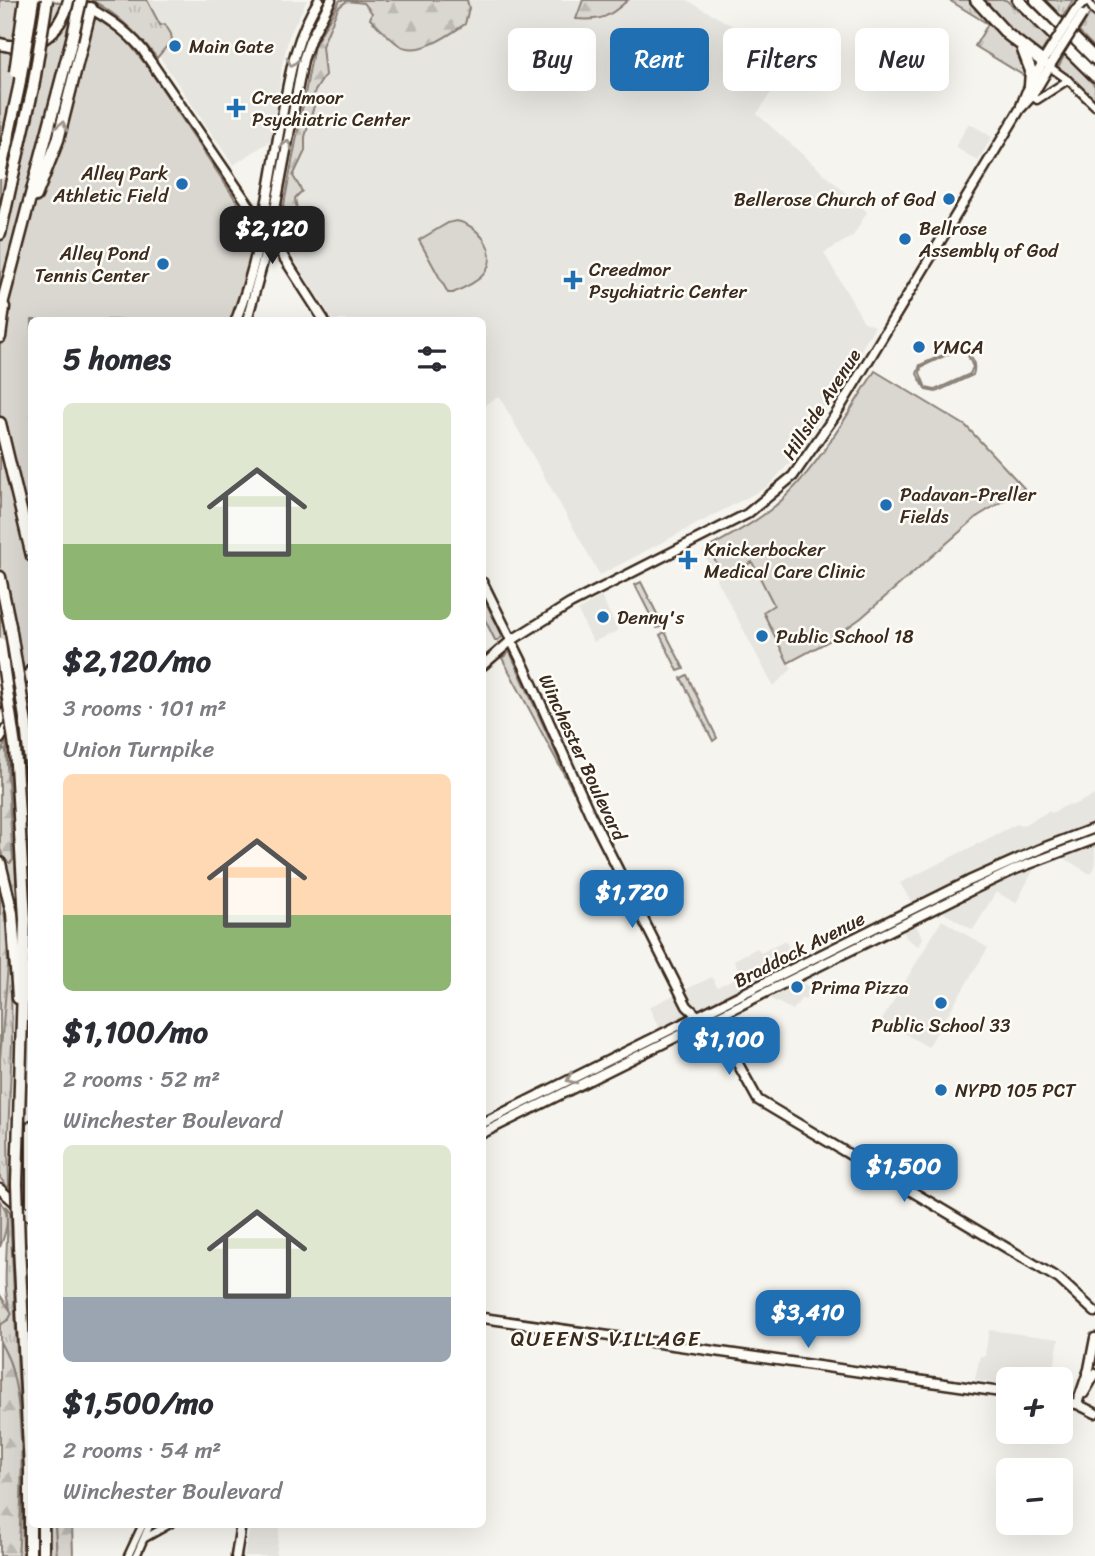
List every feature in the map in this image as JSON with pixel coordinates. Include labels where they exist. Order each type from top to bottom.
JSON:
[{"type":"highway","points":[[0,172],[26,0]]},
{"type":"highway","points":[[0,172],[19,87],[33,0]]},
{"type":"highway","points":[[0,234],[33,88],[47,0]]},
{"type":"highway","points":[[0,44],[15,47],[41,42],[60,25],[76,0]]},
{"type":"highway","points":[[0,312],[72,39],[76,0]]},
{"type":"highway","points":[[976,0],[994,22],[1021,46],[1049,61]]},
{"type":"highway","points":[[1018,0],[1095,76]]},
{"type":"highway","points":[[1036,0],[1095,59]]},
{"type":"highway","points":[[20,235],[58,140],[91,8]]},
{"type":"highway","points":[[1021,46],[1031,68],[1030,91]]},
{"type":"highway","points":[[0,337],[7,283]]},
{"type":"highway","points":[[0,423],[28,541]]},
{"type":"highway","points":[[0,577],[28,743]]},
{"type":"highway","points":[[0,643],[15,747],[25,919],[19,1124]]},
{"type":"highway","points":[[0,863],[10,903],[18,990],[19,1246],[28,1429]]},
{"type":"highway","points":[[30,1528],[30,1556]]},
{"type":"highway","points":[[43,1528],[43,1556]]},
{"type":"main road","points":[[76,0],[119,26],[142,49],[322,317]]},
{"type":"main road","points":[[237,317],[253,271],[292,58],[308,18],[319,0]]},
{"type":"main road","points":[[248,317],[270,236],[303,60],[310,40],[331,0]]},
{"type":"main road","name":"Hillside Avenue","points":[[486,662],[512,640],[597,589],[740,519],[793,476],[843,403],[1086,1]]},
{"type":"main road","name":"Winchester Boulevard","points":[[486,589],[595,824],[687,1006],[727,1044],[758,1100],[1059,1279],[1094,1314]]},
{"type":"main road","points":[[0,720],[28,674]]},
{"type":"main road","points":[[0,739],[28,693]]},
{"type":"main road","name":"Braddock Avenue","points":[[486,1132],[688,1031],[701,1020],[969,881],[1095,828]]},
{"type":"main road","name":"Braddock Avenue","points":[[486,1122],[995,879],[1095,839]]},
{"type":"main road","points":[[688,1031],[727,1044]]},
{"type":"main road","points":[[544,1093],[549,1101]]},
{"type":"main road","points":[[0,1189],[28,1214]]},
{"type":"main road","points":[[486,1318],[996,1391]]},
{"type":"main road","points":[[1077,1404],[1095,1338]]},
{"type":"main road","points":[[1077,1404],[1095,1374]]},
{"type":"main road","points":[[1073,1403],[1095,1413]]},
{"type":"main road","points":[[236,1556],[240,1528]]},
{"type":"street","points":[[1086,1],[1095,12]]},
{"type":"street","points":[[1049,61],[1095,106]]},
{"type":"street","points":[[1030,91],[1037,100],[1068,80]]},
{"type":"street","points":[[128,1556],[141,1528]]},
{"type":"street","points":[[136,1556],[148,1528]]},
{"type":"street","points":[[144,1539],[161,1528]]},
{"type":"shaded area","name":"Creedmoor Psychiatric Center","points":[[121,0],[307,0],[289,36],[272,140],[233,165]]},
{"type":"shaded area","name":"Creedmor Psychiatric Center","points":[[335,0],[687,0],[736,28],[723,28],[723,91],[772,91],[757,114],[867,212],[853,236],[824,253],[864,322],[875,326],[801,451],[767,487],[600,575],[499,396],[486,404],[486,317],[331,317],[275,230],[315,37]]},
{"type":"shaded area","points":[[969,123],[992,137],[978,161],[955,147]]},
{"type":"shaded area","points":[[708,548],[724,576],[751,562],[774,605],[763,612],[792,669],[773,686],[702,551]]},
{"type":"shaded area","points":[[601,596],[618,631],[593,642],[578,611]]},
{"type":"shaded area","points":[[1095,795],[1095,825],[1026,849],[913,905],[900,883],[1017,824],[1021,826],[1050,811],[1051,813],[1070,804],[1071,806]]},
{"type":"shaded area","points":[[1095,843],[1095,865],[1090,874],[1059,855]]},
{"type":"shaded area","points":[[1037,863],[1016,903],[996,892],[973,930],[944,913],[951,903]]},
{"type":"shaded area","points":[[942,920],[988,948],[928,1047],[882,1020]]},
{"type":"shaded area","points":[[914,922],[923,938],[918,946],[907,939],[902,929]]},
{"type":"shaded area","points":[[785,940],[797,965],[662,1034],[649,1007],[712,977],[717,987],[741,975],[734,960],[757,948],[761,953]]},
{"type":"shaded area","points":[[798,980],[812,989],[805,1000],[801,999],[793,1010],[767,997]]},
{"type":"shaded area","points":[[989,1330],[1059,1339],[1054,1367],[996,1367],[996,1383],[975,1380],[980,1356],[985,1356]]},
{"type":"shaded area","points":[[250,1528],[280,1528],[276,1556],[244,1556]]},
{"type":"green space","points":[[0,0],[52,0],[97,19],[124,37],[149,69],[259,235],[232,317],[28,317],[28,665],[0,711]]},
{"type":"green space","points":[[91,0],[147,0],[160,25],[165,24],[172,40],[157,58],[127,25]]},
{"type":"green space","points":[[340,0],[467,0],[469,8],[465,24],[451,34],[424,47],[407,48],[399,45],[370,19],[372,13],[364,3],[347,1],[338,8],[322,46],[325,75],[312,96],[314,106],[305,137],[305,151],[293,176],[302,191],[295,198],[297,209],[279,231],[314,46]]},
{"type":"green space","points":[[583,0],[628,0],[605,17],[576,19]]},
{"type":"green space","points":[[949,0],[973,0],[1020,50],[1027,61],[1026,77],[975,46],[988,24]]},
{"type":"green space","points":[[980,0],[1006,0],[1050,38],[1039,56],[1025,46]]},
{"type":"green space","points":[[1043,0],[1073,0],[1062,18]]},
{"type":"green space","points":[[1090,13],[1095,18],[1095,48],[1079,32]]},
{"type":"green space","points":[[1066,52],[1095,86],[1095,101],[1057,69]]},
{"type":"green space","points":[[456,221],[471,227],[484,239],[490,255],[483,275],[453,293],[448,293],[419,240]]},
{"type":"green space","points":[[961,347],[970,355],[974,363],[974,371],[973,375],[936,392],[926,390],[917,374],[920,365]],"holes":[[[957,350],[967,353],[973,367],[970,374],[935,390],[926,388],[920,373],[921,367]]]},
{"type":"green space","name":"Padavan-Preller Fields","points":[[875,371],[966,426],[1024,488],[978,516],[861,618],[829,641],[788,663],[763,612],[774,605],[752,562],[724,576],[708,548],[760,517],[788,494],[824,451]]},
{"type":"green space","points":[[641,582],[663,626],[657,628],[635,585]]},
{"type":"green space","points":[[486,602],[502,637],[495,640],[486,622]]},
{"type":"green space","points":[[665,632],[684,669],[678,671],[660,635]]},
{"type":"green space","points":[[510,652],[574,793],[502,658]]},
{"type":"green space","points":[[687,675],[717,738],[713,741],[681,678]]},
{"type":"green space","points":[[6,742],[18,927],[0,860],[0,752]]},
{"type":"green space","points":[[3,749],[6,750],[13,860],[10,863],[4,859],[0,849],[0,754]]},
{"type":"green space","points":[[0,872],[10,925],[12,1043],[9,1189],[0,1178]]},
{"type":"green space","points":[[0,882],[8,966],[0,1059]]},
{"type":"green space","points":[[0,1201],[7,1217],[0,1247]]},
{"type":"green space","points":[[6,1206],[10,1212],[21,1436],[23,1556],[18,1556],[21,1478],[11,1366],[0,1342],[0,1325],[9,1319],[10,1308],[6,1287]]},
{"type":"green space","points":[[0,1295],[12,1313],[9,1319],[0,1325]]},
{"type":"green space","points":[[0,1342],[10,1364],[19,1410],[21,1486],[18,1556],[0,1556]]},
{"type":"green space","points":[[50,1528],[55,1528],[57,1556],[50,1556]]},
{"type":"green space","points":[[55,1528],[72,1528],[73,1556],[57,1556]]},
{"type":"place","name":"Main Gate","points":[[175,46]]},
{"type":"place","name":"Creedmoor Psychiatric Center","points":[[236,108]]},
{"type":"place","name":"Alley Park Athletic Field","points":[[182,184]]},
{"type":"place","name":"Bellerose Church of God","points":[[949,199]]},
{"type":"place","name":"Bellrose Assembly of God","points":[[905,239]]},
{"type":"place","name":"Alley Pond Tennis Center","points":[[163,264]]},
{"type":"place","name":"Creedmor Psychiatric Center","points":[[573,280]]},
{"type":"place","name":"YMCA","points":[[919,347]]},
{"type":"place","name":"Padavan-Preller Fields","points":[[886,505]]},
{"type":"place","name":"Knickerbocker Medical Care Clinic","points":[[688,560]]},
{"type":"place","name":"Denny's","points":[[603,617]]},
{"type":"place","name":"Public School 18","points":[[762,636]]},
{"type":"place","name":"Prima Pizza","points":[[797,987]]},
{"type":"place","name":"Public School 33","points":[[941,1003]]},
{"type":"place","name":"NYPD 105 PCT","points":[[941,1090]]},
{"type":"district","name":"QUEENS VILLAGE","points":[[606,1339]]}]
